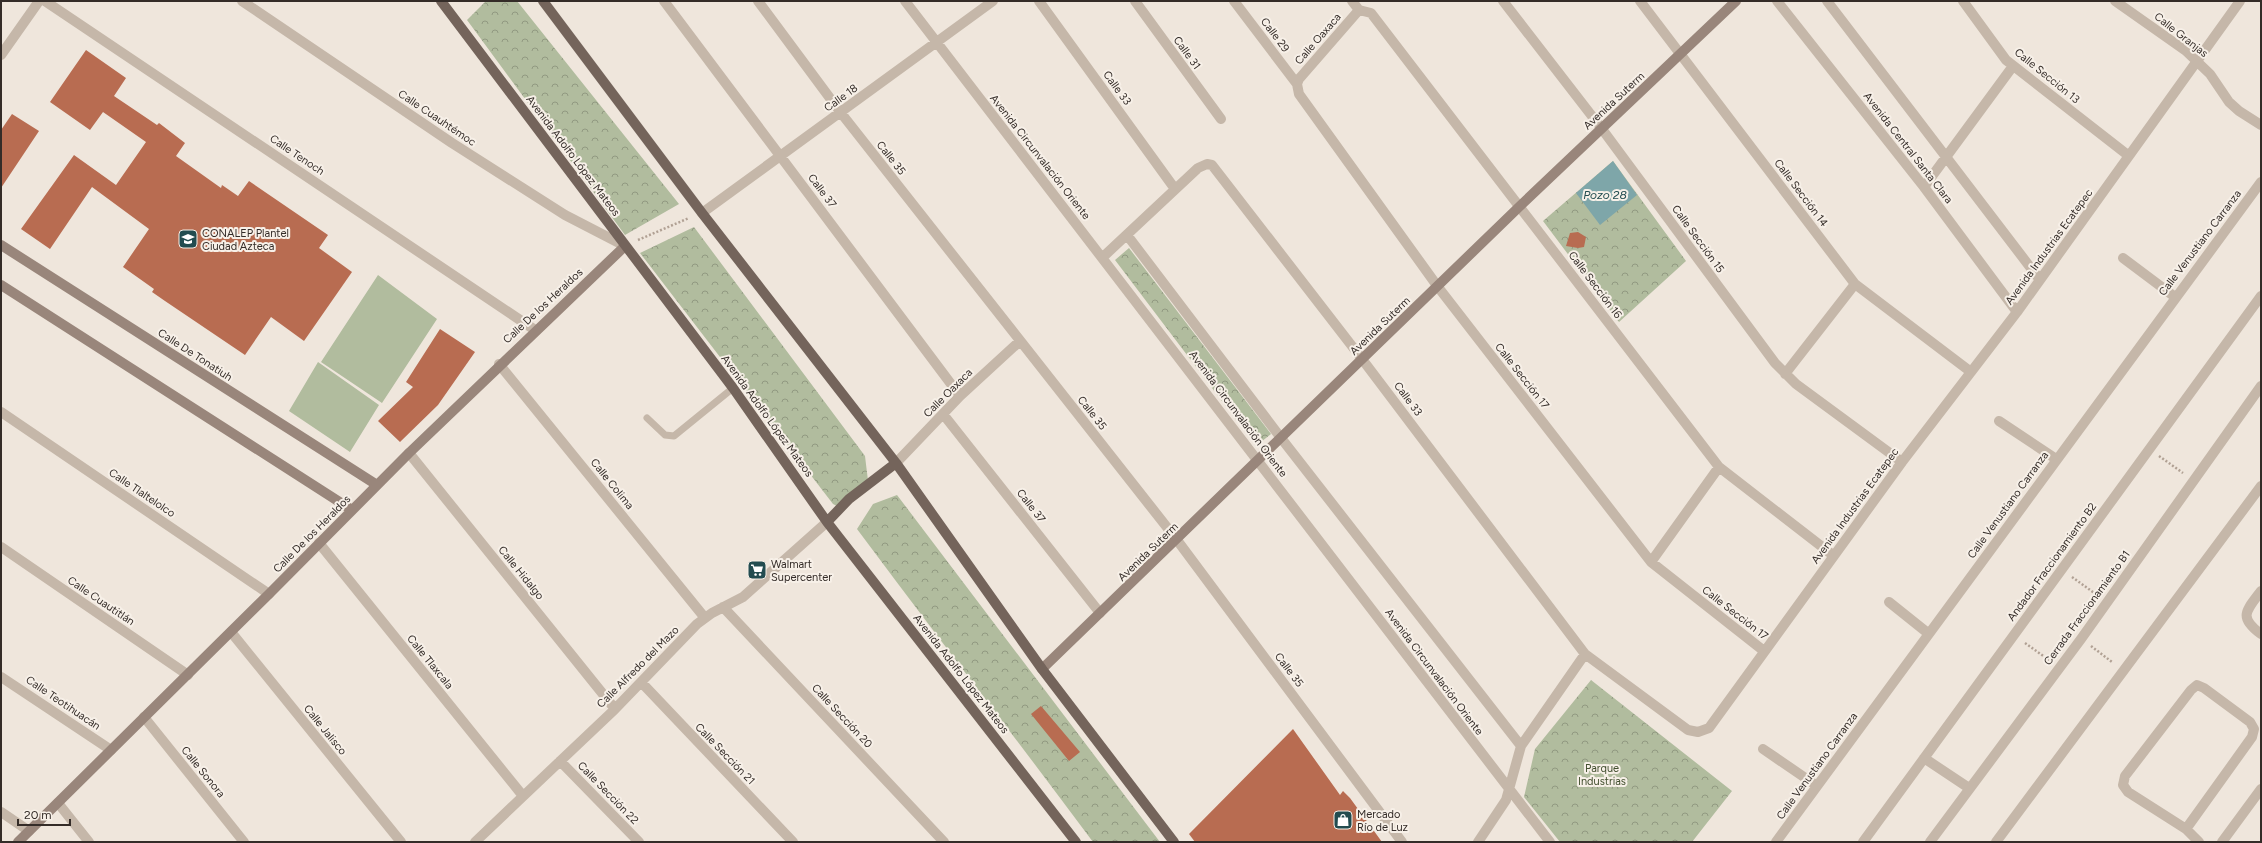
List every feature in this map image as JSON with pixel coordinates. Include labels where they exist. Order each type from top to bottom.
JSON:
[{"type":"main road","name":"Avenida Adolfo López Mateos","points":[[441,1],[733,388],[827,522],[1076,842]]},
{"type":"main road","points":[[543,1],[702,212],[896,463],[1042,669],[1174,842]]},
{"type":"main road","points":[[827,522],[849,499],[896,463]]},
{"type":"street","points":[[1,55],[38,1]]},
{"type":"street","name":"Calle Tenoch","points":[[45,1],[535,330]]},
{"type":"street","name":"Calle Cuauhtémoc","points":[[242,1],[452,143],[558,211],[625,246]]},
{"type":"street","name":"Calle 37","points":[[664,1],[960,396]]},
{"type":"street","name":"Calle 35","points":[[758,1],[841,113],[1177,540],[1402,842]]},
{"type":"street","name":"Avenida Circunvalación Oriente","points":[[905,1],[1103,257],[1550,842]]},
{"type":"street","name":"Calle 18","points":[[702,212],[938,43],[993,1]]},
{"type":"street","name":"Calle 33","points":[[1039,1],[1176,189],[1198,168],[1207,164],[1216,168],[1585,654]]},
{"type":"street","name":"Calle 31","points":[[1134,1],[1221,119]]},
{"type":"street","name":"Calle 29","points":[[1234,1],[1297,84]]},
{"type":"street","points":[[1352,1],[1359,10]]},
{"type":"street","name":"Calle Sección 15","points":[[1504,1],[1602,129],[1785,374],[1902,462]]},
{"type":"street","name":"Calle Sección 14","points":[[1640,1],[1855,284],[1971,372]]},
{"type":"street","name":"Avenida Suterm","points":[[1042,669],[1177,540],[1520,206],[1681,55],[1736,1]]},
{"type":"street","name":"Avenida Central Santa Clara","points":[[1777,1],[1924,187],[2017,312]]},
{"type":"street","points":[[1827,1],[2040,280]]},
{"type":"street","name":"Calle Sección 13","points":[[1963,1],[2012,66],[2129,156]]},
{"type":"street","name":"Calle Granjas","points":[[2115,1],[2198,62],[2210,74],[2229,102],[2261,126]]},
{"type":"street","name":"Avenida Industrias Ecatepec","points":[[1585,654],[1688,730],[1698,732],[1709,728],[1764,650],[1902,462],[2017,312],[2198,62],[2240,1]]},
{"type":"street","name":"Calle Oaxaca","points":[[1297,84],[1303,74],[1359,10]]},
{"type":"street","name":"Calle Sección 16","points":[[1359,10],[1371,13],[1719,467],[1834,556]]},
{"type":"street","points":[[1924,187],[2012,66]]},
{"type":"street","name":"Calle Sección 17","points":[[1297,84],[1299,94],[1438,287],[1651,562],[1764,650]]},
{"type":"street","name":"Calle Venustiano Carranza","points":[[1776,842],[2175,297],[2261,182]]},
{"type":"street","points":[[1103,257],[1176,189]]},
{"type":"street","name":"Avenida Circunvalación Oriente","points":[[1127,235],[1281,438],[1521,746]]},
{"type":"street","name":"Calle De Tonatiuh","points":[[1,245],[377,485]]},
{"type":"street","name":"Calle De los Heraldos","points":[[18,842],[188,675],[409,453],[535,330],[625,246]]},
{"type":"street","points":[[2123,258],[2175,297]]},
{"type":"street","points":[[1785,374],[1855,284]]},
{"type":"street","points":[[1,285],[352,510]]},
{"type":"street","name":"Andador Fraccionamiento B2","points":[[1863,842],[2013,634],[2261,296]]},
{"type":"street","name":"Calle Oaxaca","points":[[896,463],[960,396],[1020,341]]},
{"type":"street","name":"Calle Colima","points":[[500,364],[705,618]]},
{"type":"street","name":"Cerrada Fraccionamiento B1","points":[[1930,842],[2082,639],[2261,386]]},
{"type":"street","name":"Calle Tlaltelolco","points":[[1,412],[269,594]]},
{"type":"street","name":"Calle 37","points":[[943,414],[1100,613]]},
{"type":"street","points":[[1999,421],[2056,459]]},
{"type":"street","name":"Calle Hidalgo","points":[[409,453],[615,709]]},
{"type":"street","points":[[1651,562],[1719,467]]},
{"type":"street","points":[[1996,842],[2122,670],[2261,486]]},
{"type":"street","name":"Calle Alfredo del Mazo","points":[[481,840],[523,796],[615,709],[705,618],[743,597],[827,522]]},
{"type":"street","name":"Calle Tlaxcala","points":[[319,543],[523,796]]},
{"type":"street","name":"Calle Cuautitlán","points":[[1,547],[188,675]]},
{"type":"street","points":[[2261,591],[2248,608],[2246,618],[2250,626],[2261,634]]},
{"type":"street","points":[[1889,602],[1929,634]]},
{"type":"street","name":"Calle Sección 20","points":[[723,607],[944,842]]},
{"type":"street","name":"Calle Jalisco","points":[[231,632],[401,842]]},
{"type":"street","points":[[1478,842],[1502,809],[1510,791],[1521,746],[1585,654]]},
{"type":"street","name":"Calle Teotihuacán","points":[[1,677],[111,750]]},
{"type":"street","name":"Calle Sección 21","points":[[641,682],[793,842]]},
{"type":"street","points":[[2186,829],[2252,737],[2254,729],[2250,722],[2204,688],[2197,685],[2191,690],[2125,776],[2123,781],[2128,792],[2186,829],[2199,842]]},
{"type":"street","name":"Calle Sonora","points":[[144,717],[244,842]]},
{"type":"street","points":[[1763,749],[1817,786]]},
{"type":"street","points":[[1924,758],[1969,788]]},
{"type":"street","name":"Calle Sección 22","points":[[560,761],[639,842]]},
{"type":"street","points":[[2227,840],[2261,789]]},
{"type":"street","points":[[58,803],[89,842]]},
{"type":"street","points":[[1,812],[29,831]]},
{"type":"lane","points":[[647,418],[665,435],[674,436],[733,388]]},
{"type":"path","points":[[625,246],[702,212]]},
{"type":"path","points":[[2148,449],[2194,482]]},
{"type":"path","points":[[2061,569],[2107,602]]},
{"type":"path","points":[[2013,634],[2059,668]]},
{"type":"path","points":[[2082,639],[2122,670]]},
{"type":"green space","points":[[486,1],[517,1],[679,204],[625,235],[467,20]]},
{"type":"green space","points":[[1613,161],[1686,261],[1619,322],[1543,221]]},
{"type":"green space","points":[[694,227],[865,456],[869,489],[843,509],[833,504],[640,253]]},
{"type":"green space","points":[[1129,248],[1271,434],[1256,446],[1115,260]]},
{"type":"green space","points":[[378,275],[437,319],[382,403],[321,362]]},
{"type":"green space","points":[[318,362],[379,405],[350,452],[289,411]]},
{"type":"green space","points":[[897,495],[1160,842],[1093,842],[857,529],[873,504]]},
{"type":"green space","name":"Parque Industrias","points":[[1591,680],[1732,791],[1692,842],[1560,842],[1524,797],[1535,749]]},
{"type":"water","name":"Pozo 28","points":[[1613,161],[1637,195],[1600,225],[1576,193]]},
{"type":"building","points":[[86,50],[126,78],[114,96],[157,125],[159,123],[185,143],[176,156],[221,188],[222,185],[238,196],[249,181],[328,235],[319,248],[352,272],[304,341],[271,317],[245,355],[152,292],[154,289],[123,267],[149,229],[92,187],[50,249],[21,229],[74,155],[116,185],[146,142],[103,112],[90,130],[50,102]]},
{"type":"building","points":[[12,114],[39,131],[1,188],[1,130]]},
{"type":"building","points":[[1578,232],[1586,237],[1584,247],[1578,248],[1566,246],[1570,233]]},
{"type":"building","points":[[440,329],[475,352],[438,405],[400,442],[378,421],[413,387],[406,382]]},
{"type":"building","points":[[1041,706],[1080,752],[1069,761],[1031,714]]},
{"type":"building","points":[[1293,729],[1340,795],[1343,791],[1350,798],[1382,842],[1195,842],[1189,834]]},
{"type":"place","name":"CONALEP Plantel Ciudad Azteca","points":[[188,239]]},
{"type":"place","name":"Walmart Supercenter","points":[[757,570]]},
{"type":"place","name":"Mercado Río de Luz","points":[[1343,820]]}]
